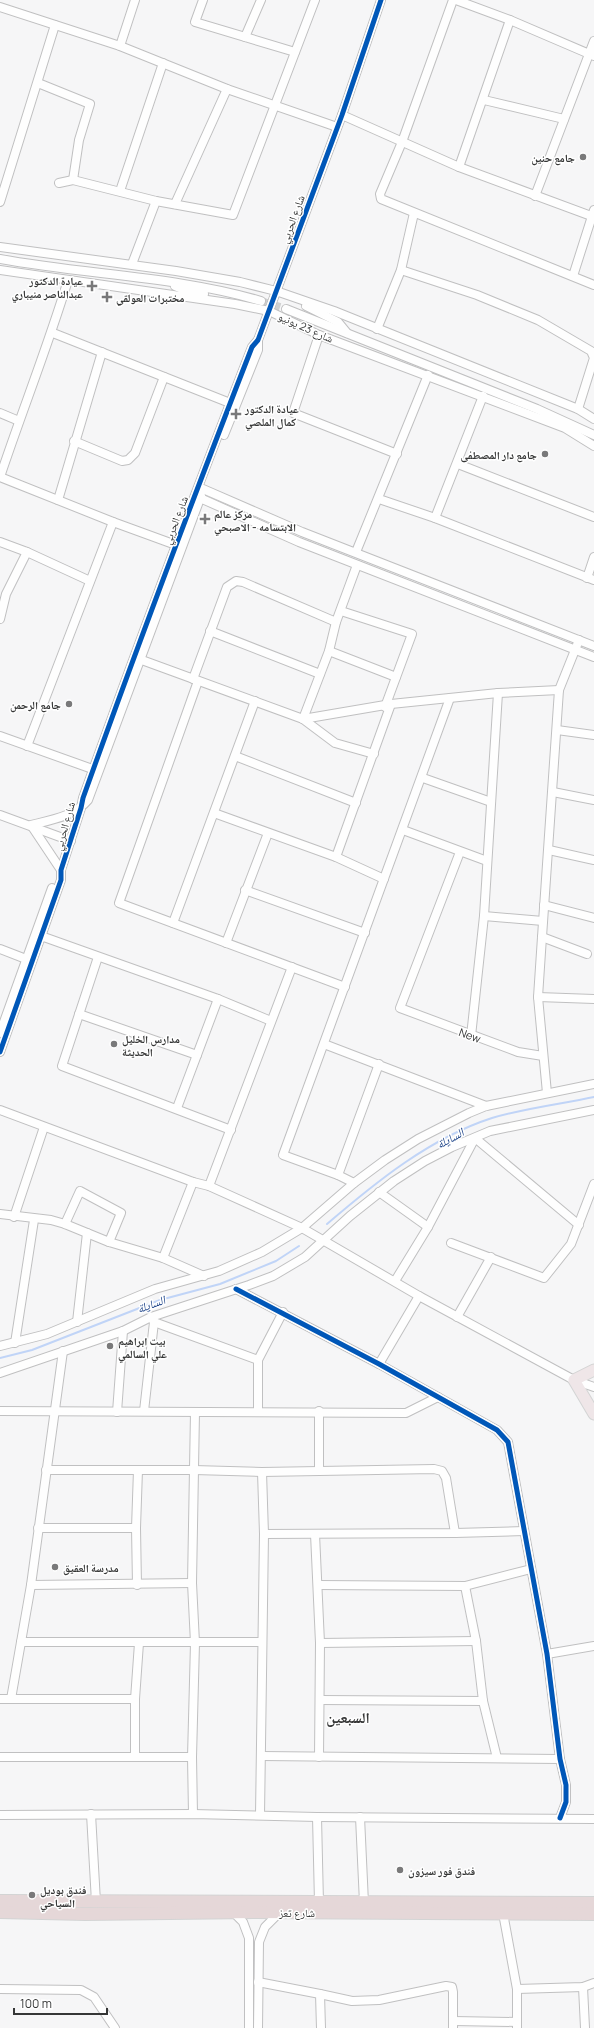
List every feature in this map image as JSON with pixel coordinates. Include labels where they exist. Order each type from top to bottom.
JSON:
[{"type":"highway","name":"شارع تعز","points":[[0,1901],[319,1904],[594,1903]]},
{"type":"highway","name":"شارع تعز","points":[[0,1912],[85,1914],[233,1912],[594,1914]]},
{"type":"main road","points":[[594,1370],[574,1380],[594,1414]]},
{"type":"street","points":[[120,46],[135,0]]},
{"type":"street","points":[[203,0],[195,22],[295,52]]},
{"type":"street","points":[[245,37],[261,0]]},
{"type":"street","points":[[59,183],[73,180],[156,201],[233,215],[315,0]]},
{"type":"street","name":"شارع الحربي","points":[[0,1034],[56,878],[61,870],[81,808],[88,800],[96,770],[176,545],[252,347],[258,340],[269,311],[342,115],[381,0]]},
{"type":"street","points":[[591,55],[510,20],[455,0],[380,197],[381,199],[414,213],[594,285]]},
{"type":"street","points":[[1,6],[120,46],[227,89],[337,127]]},
{"type":"street","points":[[459,167],[484,100],[510,20]]},
{"type":"street","points":[[0,202],[55,25]]},
{"type":"street","points":[[535,196],[564,119],[591,55],[594,41]]},
{"type":"street","points":[[120,192],[163,64]]},
{"type":"street","points":[[38,83],[90,104],[80,140],[73,180]]},
{"type":"street","points":[[175,204],[227,89]]},
{"type":"street","points":[[484,100],[564,119]]},
{"type":"street","points":[[342,115],[459,167],[535,196],[593,214],[573,276]]},
{"type":"street","points":[[132,264],[156,201]]},
{"type":"street","points":[[377,329],[401,270],[414,213]]},
{"type":"street","name":"شارع 23 يونيو","points":[[0,247],[132,264],[240,282],[276,291],[298,298],[578,409],[594,419]]},
{"type":"street","points":[[0,259],[233,292],[261,301]]},
{"type":"street","points":[[0,266],[19,270],[24,274]]},
{"type":"street","name":"شارع 23 يونيو","points":[[0,270],[235,304],[269,311],[319,335],[565,428],[594,446]]},
{"type":"street","points":[[401,270],[477,295],[538,320],[591,351],[594,358],[578,409]]},
{"type":"street","points":[[167,282],[189,277],[229,284],[240,282]]},
{"type":"street","points":[[68,280],[53,333],[18,421],[0,477],[113,522],[176,545]]},
{"type":"street","points":[[167,282],[186,291],[229,299],[235,304]]},
{"type":"street","points":[[298,298],[308,307],[338,322],[348,334]]},
{"type":"street","points":[[286,309],[538,409],[574,424],[594,435]]},
{"type":"street","points":[[287,319],[297,319],[332,334],[348,334]]},
{"type":"street","points":[[53,333],[230,403]]},
{"type":"street","points":[[319,335],[293,413],[397,454]]},
{"type":"street","name":"شارع الحربي","points":[[96,770],[203,489],[258,350],[258,340]]},
{"type":"street","points":[[58,500],[74,441],[102,352]]},
{"type":"street","points":[[356,552],[379,499],[428,375]]},
{"type":"street","points":[[74,441],[122,461],[128,460],[135,453],[164,376]]},
{"type":"street","points":[[435,518],[458,464],[483,396]]},
{"type":"street","points":[[0,413],[18,421]]},
{"type":"street","points":[[458,464],[594,517]]},
{"type":"street","points":[[203,489],[302,532],[594,646]]},
{"type":"street","points":[[200,498],[299,542],[594,657]]},
{"type":"street","points":[[379,499],[435,518],[590,579],[594,557]]},
{"type":"street","points":[[28,746],[113,522]]},
{"type":"street","points":[[299,542],[302,532]]},
{"type":"street","points":[[0,542],[27,552],[90,581]]},
{"type":"street","points":[[0,619],[6,594],[27,552]]},
{"type":"street","points":[[303,719],[329,651],[336,622],[357,565]]},
{"type":"street","points":[[409,584],[412,575]]},
{"type":"street","points":[[336,622],[243,582],[236,581],[227,587],[210,631],[195,680],[119,903],[345,987]]},
{"type":"street","points":[[336,856],[374,754],[396,677],[412,634],[341,611]]},
{"type":"street","points":[[210,631],[320,674]]},
{"type":"street","points":[[547,1093],[538,997],[544,905],[554,792],[560,690],[579,640]]},
{"type":"street","points":[[329,651],[396,677]]},
{"type":"street","points":[[139,659],[303,719],[335,743],[374,754]]},
{"type":"street","points":[[303,719],[450,698],[498,693],[560,690]]},
{"type":"street","points":[[471,1036],[484,916],[498,693]]},
{"type":"street","points":[[354,1183],[338,1175],[283,1154],[384,879],[423,778],[450,698]]},
{"type":"street","points":[[173,923],[255,701]]},
{"type":"street","points":[[557,730],[594,735]]},
{"type":"street","points":[[0,736],[96,770]]},
{"type":"street","points":[[235,756],[356,803]]},
{"type":"street","points":[[423,778],[491,802]]},
{"type":"street","points":[[554,792],[594,800]]},
{"type":"street","points":[[31,825],[54,819],[81,808]]},
{"type":"street","points":[[214,813],[336,856],[384,879]]},
{"type":"street","points":[[0,815],[31,825],[71,841]]},
{"type":"street","points":[[31,825],[61,870]]},
{"type":"street","points":[[403,830],[487,862]]},
{"type":"street","points":[[226,943],[268,833]]},
{"type":"street","points":[[549,850],[594,860]]},
{"type":"street","name":"New","points":[[460,852],[400,1008],[471,1036],[518,1052],[543,1056]]},
{"type":"street","name":"شارع الحربي","points":[[0,1052],[61,880],[61,870]]},
{"type":"street","points":[[245,890],[365,933]]},
{"type":"street","points":[[544,905],[594,918]]},
{"type":"street","points":[[484,916],[543,921]]},
{"type":"street","points":[[41,936],[218,999],[271,1021]]},
{"type":"street","points":[[542,937],[587,954]]},
{"type":"street","points":[[0,949],[26,959]]},
{"type":"street","points":[[98,957],[62,1066],[177,1108],[231,1130]]},
{"type":"street","points":[[209,1186],[292,967]]},
{"type":"street","points":[[538,997],[594,999]]},
{"type":"street","points":[[177,1108],[218,999]]},
{"type":"street","points":[[79,1014],[197,1055]]},
{"type":"street","points":[[324,1044],[486,1106]]},
{"type":"street","points":[[338,1175],[379,1064]]},
{"type":"street","points":[[0,1346],[46,1334],[155,1289],[204,1276],[262,1252],[302,1228],[354,1183],[385,1160],[418,1140],[486,1106],[594,1084]]},
{"type":"street","points":[[0,1110],[193,1182],[209,1186],[302,1228],[323,1242],[457,1317],[574,1380],[594,1387]]},
{"type":"street","points":[[0,1372],[123,1331],[261,1281],[285,1270],[306,1257],[350,1216],[379,1192],[425,1161],[452,1146],[476,1138],[490,1131],[594,1110]]},
{"type":"street","points":[[14,1217],[44,1127]]},
{"type":"street","points":[[476,1138],[579,1225]]},
{"type":"street","points":[[395,1281],[428,1228],[476,1138]]},
{"type":"street","points":[[163,1258],[193,1182]]},
{"type":"street","points":[[451,1243],[544,1278],[570,1244],[579,1225],[594,1184]]},
{"type":"street","points":[[65,1224],[80,1191],[120,1213],[109,1242]]},
{"type":"street","points":[[379,1192],[428,1228]]},
{"type":"street","points":[[0,1214],[34,1220],[51,1220],[65,1224],[109,1242],[163,1258],[204,1276]]},
{"type":"street","points":[[15,1343],[34,1220]]},
{"type":"street","points":[[77,1322],[87,1233]]},
{"type":"street","points":[[457,1317],[491,1257]]},
{"type":"street","points":[[236,1289],[283,1312],[497,1430],[508,1442],[547,1654],[560,1759],[566,1785],[566,1802],[560,1818]]},
{"type":"street","points":[[379,1364],[419,1296]]},
{"type":"street","points":[[258,1411],[258,1360],[283,1312]]},
{"type":"street","points":[[153,1319],[258,1360]]},
{"type":"street","points":[[144,1411],[153,1319]]},
{"type":"street","points":[[116,1412],[123,1331]]},
{"type":"street","points":[[11,1699],[31,1585],[62,1351]]},
{"type":"street","points":[[0,1411],[258,1411],[406,1413],[438,1397]]},
{"type":"street","points":[[193,1814],[192,1757],[195,1643],[192,1583],[195,1412]]},
{"type":"street","points":[[319,1412],[319,1470]]},
{"type":"street","points":[[46,1470],[194,1470],[262,1472],[434,1468],[442,1471],[446,1478],[454,1533]]},
{"type":"street","points":[[137,1584],[136,1528],[138,1470]]},
{"type":"street","points":[[260,1815],[264,1534],[262,1472]]},
{"type":"street","points":[[38,1528],[136,1528]]},
{"type":"street","points":[[264,1534],[524,1531]]},
{"type":"street","points":[[315,1534],[320,1643],[318,1756]]},
{"type":"street","points":[[318,1585],[465,1586],[531,1569]]},
{"type":"street","points":[[31,1585],[192,1583]]},
{"type":"street","points":[[465,1586],[476,1641],[484,1701],[496,1758]]},
{"type":"street","points":[[320,1643],[476,1641]]},
{"type":"street","points":[[21,1642],[262,1642]]},
{"type":"street","points":[[135,1756],[135,1699],[139,1643]]},
{"type":"street","points":[[547,1654],[594,1646]]},
{"type":"street","points":[[0,1698],[135,1699]]},
{"type":"street","points":[[320,1700],[484,1701]]},
{"type":"street","points":[[262,1756],[560,1759]]},
{"type":"street","points":[[0,1757],[192,1757]]},
{"type":"street","points":[[91,1814],[96,1902]]},
{"type":"street","points":[[0,1815],[193,1814],[317,1817],[594,1819]]},
{"type":"street","points":[[317,1817],[319,1904]]},
{"type":"street","points":[[360,1817],[364,1903]]},
{"type":"street","points":[[233,1912],[246,1926],[249,1942],[249,2028]]},
{"type":"street","points":[[258,2028],[259,1942],[266,1927],[280,1912]]},
{"type":"street","points":[[258,1982],[352,2000],[379,2000],[446,1986],[452,1987],[454,1992],[453,2024],[517,2025],[517,1988],[503,1913]]},
{"type":"street","points":[[249,1942],[259,1942]]},
{"type":"street","points":[[517,1988],[583,1986],[594,1983]]},
{"type":"street","points":[[583,1986],[585,2028]]},
{"type":"street","points":[[0,1989],[81,1990],[94,1997],[115,2028]]},
{"type":"street","points":[[320,1994],[322,2028]]},
{"type":"waterway","name":"السايلة","points":[[327,1224],[384,1177],[425,1149],[447,1137],[492,1118],[594,1097]]},
{"type":"waterway","name":"السايلة","points":[[0,1358],[32,1350],[160,1300],[220,1284],[276,1261],[299,1246]]},
{"type":"tunnel","points":[[261,301],[286,309]]},
{"type":"cycle path","points":[[0,1052],[61,880],[61,870],[83,798],[103,741],[230,403],[252,347],[258,340],[342,115],[381,0]]},
{"type":"cycle path","points":[[236,1289],[379,1364],[497,1430],[508,1442],[547,1654],[560,1759],[566,1785],[566,1802],[560,1818]]},
{"type":"place","name":"جامع حنين","points":[[583,157]]},
{"type":"place","name":"عيادة الدكتور عبدالناصر منيباري","points":[[92,286]]},
{"type":"place","name":"مختبرات العولقي","points":[[107,297]]},
{"type":"place","name":"عيادة الدكتور كمال الملصي","points":[[236,414]]},
{"type":"place","name":"جامع دار المصطفى","points":[[545,454]]},
{"type":"place","name":"مركز عالم الابتسامه - الاصبحي","points":[[205,519]]},
{"type":"place","name":"جامع الرحمن","points":[[69,704]]},
{"type":"place","name":"مدارس الخليل الحديثة","points":[[114,1044]]},
{"type":"place","name":"بيت ابراهيم علي السالمي","points":[[110,1346]]},
{"type":"place","name":"مدرسة العقيق","points":[[55,1567]]},
{"type":"place","name":"فندق فور سيزون","points":[[400,1870]]},
{"type":"place","name":"فندق بوديل السياحي","points":[[32,1895]]},
{"type":"district","name":"السبعين","points":[[348,1717]]}]
